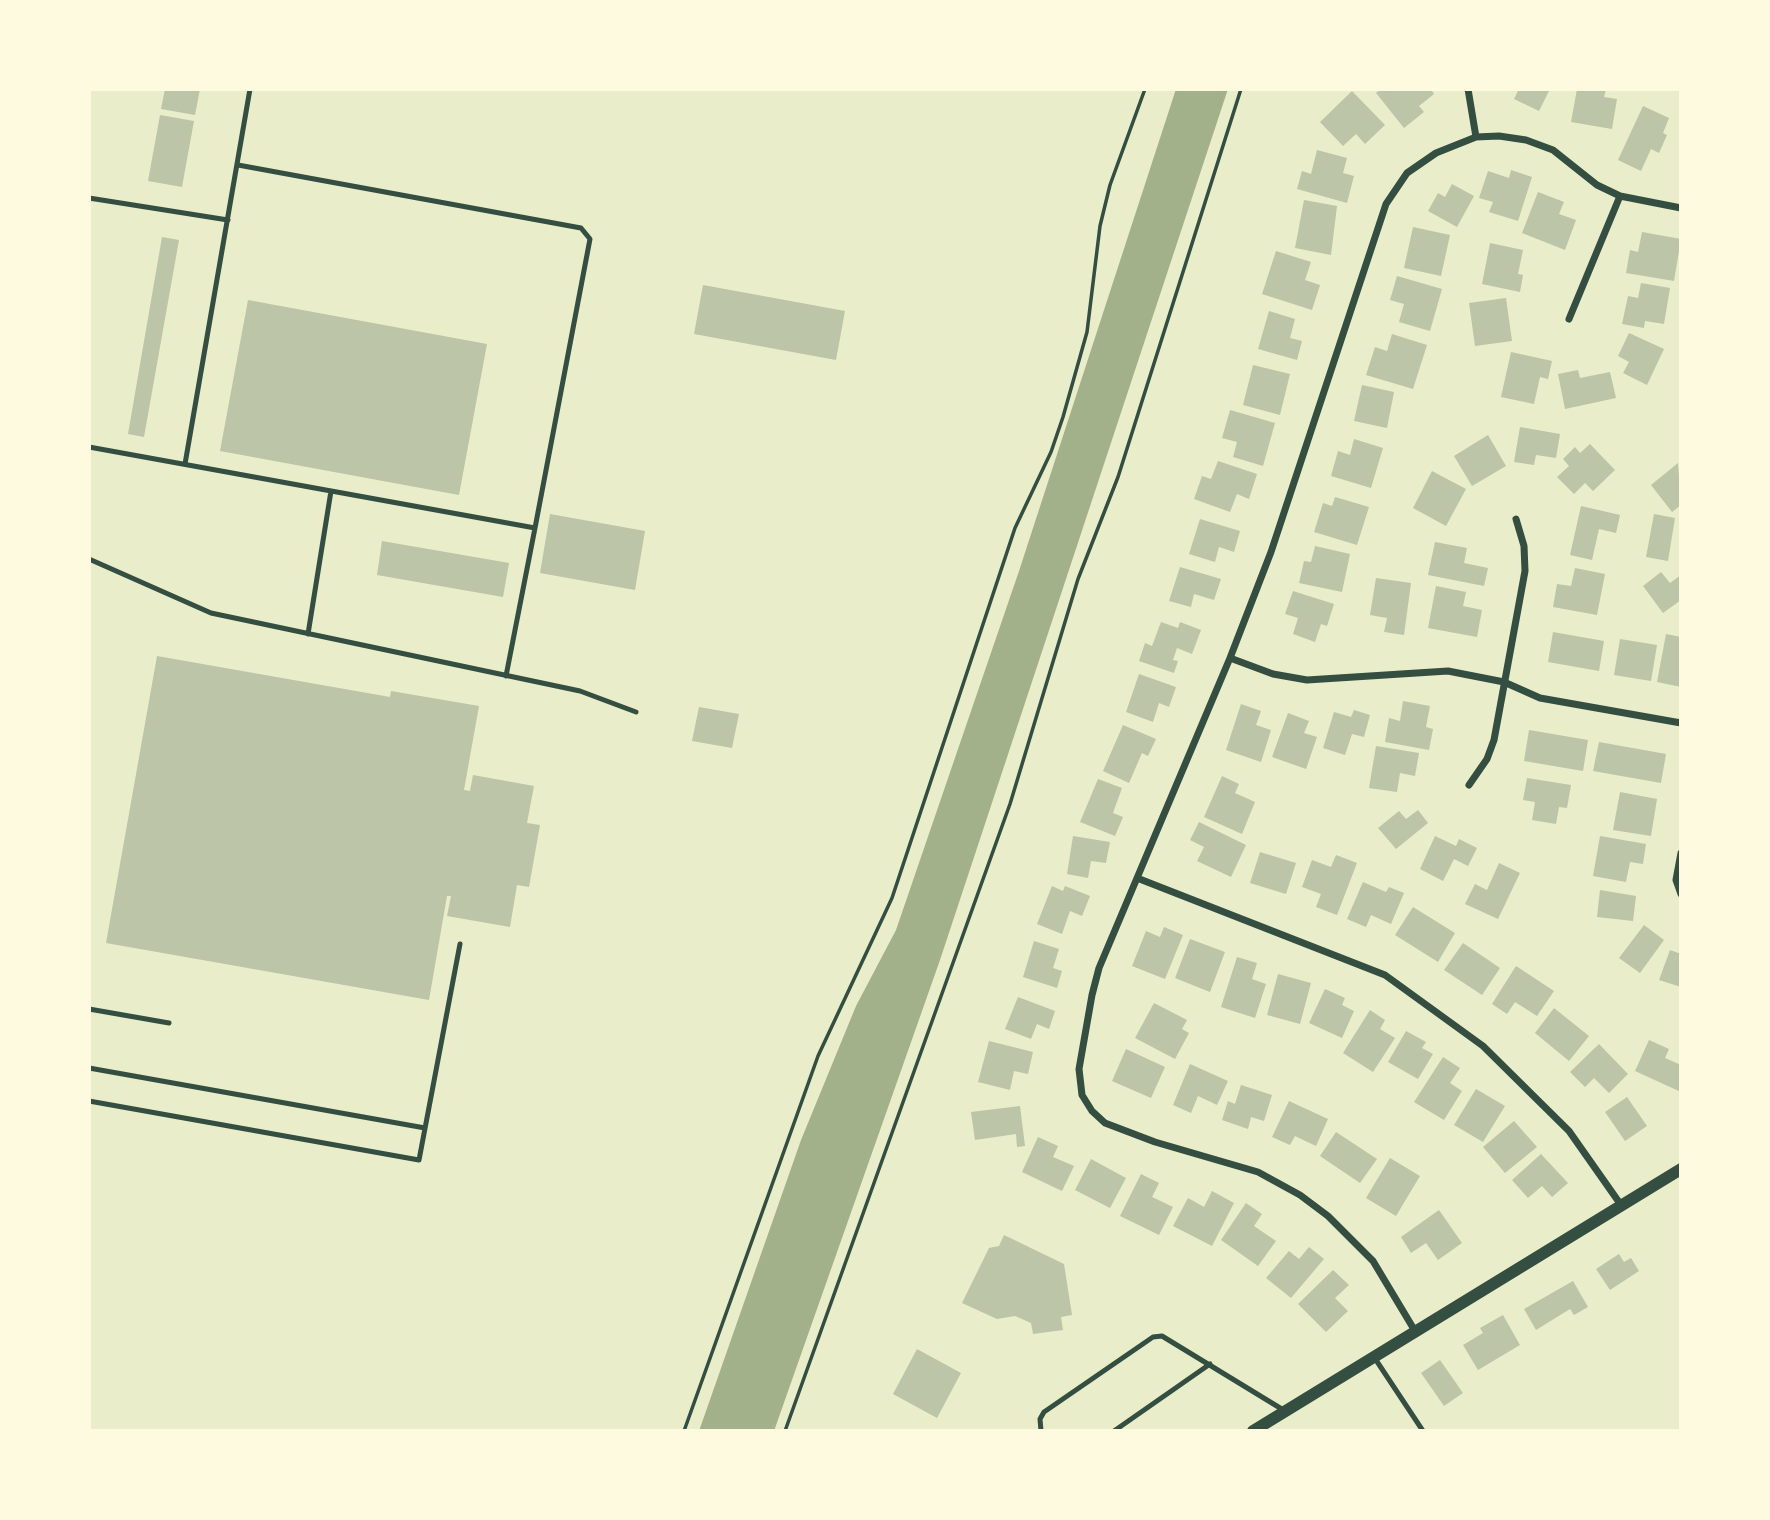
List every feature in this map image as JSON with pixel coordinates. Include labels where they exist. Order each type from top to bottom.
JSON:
[{"type":"street","points":[[1468,89],[1476,137]]},
{"type":"street","points":[[1415,1331],[1373,1261],[1328,1216],[1300,1195],[1258,1172],[1155,1142],[1105,1124],[1082,1095],[1079,1069],[1092,995],[1099,968],[1230,658],[1271,552],[1386,204],[1407,173],[1436,153],[1476,137],[1526,140],[1553,150],[1597,185],[1620,196],[1681,208]]},
{"type":"street","points":[[1569,319],[1620,196]]},
{"type":"street","points":[[1469,785],[1487,759],[1494,740],[1525,571],[1524,546],[1516,519]]},
{"type":"street","points":[[1230,658],[1273,674],[1307,680],[1448,671],[1504,682],[1540,698],[1681,723]]},
{"type":"street","points":[[1681,853],[1676,880],[1681,894]]},
{"type":"street","points":[[1137,878],[1385,975],[1483,1046],[1569,1132],[1622,1205]]},
{"type":"street","points":[[1260,1429],[1285,1411],[1681,1169]]},
{"type":"lane","points":[[185,464],[250,89]]},
{"type":"lane","points":[[238,165],[581,229],[590,239],[506,676]]},
{"type":"lane","points":[[89,198],[228,220]]},
{"type":"lane","points":[[89,446],[536,528]]},
{"type":"lane","points":[[308,634],[331,491]]},
{"type":"lane","points":[[89,559],[193,607],[580,691],[636,712]]},
{"type":"lane","points":[[89,1101],[419,1160],[460,944]]},
{"type":"lane","points":[[89,1009],[169,1023]]},
{"type":"lane","points":[[89,1068],[425,1128]]},
{"type":"lane","points":[[1041,1431],[1040,1419],[1044,1412],[1153,1337],[1162,1336],[1285,1411]]},
{"type":"lane","points":[[1374,1357],[1423,1431]]},
{"type":"lane","points":[[1114,1431],[1210,1364]]},
{"type":"path","points":[[785,1431],[1010,804],[1078,579],[1118,477],[1241,89]]},
{"type":"path","points":[[684,1431],[818,1056],[892,898],[1015,528],[1051,452],[1087,332],[1100,226],[1110,185],[1144,90]]},
{"type":"shaded area","points":[[1176,89],[1228,89],[940,960],[774,1431],[699,1431],[801,1140],[856,1006],[896,930],[1019,571]]},
{"type":"building","points":[[165,89],[200,89],[195,115],[161,109]]},
{"type":"building","points":[[1381,89],[1431,89],[1434,94],[1419,106],[1424,112],[1404,128],[1376,93]]},
{"type":"building","points":[[1519,89],[1550,89],[1539,111],[1514,99]]},
{"type":"building","points":[[1577,89],[1606,89],[1604,97],[1617,99],[1612,129],[1571,122]]},
{"type":"building","points":[[1352,91],[1385,125],[1365,144],[1356,134],[1343,146],[1320,122]]},
{"type":"building","points":[[1643,106],[1669,118],[1663,133],[1667,135],[1659,153],[1651,149],[1641,171],[1618,160]]},
{"type":"building","points":[[160,115],[194,121],[182,187],[148,181]]},
{"type":"building","points":[[1317,150],[1347,158],[1343,173],[1354,176],[1347,203],[1297,189],[1302,171],[1311,174]]},
{"type":"building","points":[[1511,170],[1532,177],[1518,221],[1489,212],[1493,202],[1479,198],[1488,171],[1509,178]]},
{"type":"building","points":[[1452,184],[1474,196],[1457,227],[1428,211],[1438,193],[1445,197]]},
{"type":"building","points":[[1538,192],[1564,202],[1559,214],[1576,220],[1565,250],[1522,233]]},
{"type":"building","points":[[1304,200],[1337,206],[1331,255],[1295,248]]},
{"type":"building","points":[[1413,227],[1450,235],[1441,276],[1404,268]]},
{"type":"building","points":[[1642,232],[1681,239],[1674,281],[1626,273],[1630,250],[1638,252]]},
{"type":"building","points":[[162,237],[179,240],[144,437],[128,434]]},
{"type":"building","points":[[1490,243],[1523,250],[1518,274],[1523,275],[1520,292],[1482,284]]},
{"type":"building","points":[[1276,251],[1311,262],[1305,280],[1320,285],[1312,310],[1262,294]]},
{"type":"building","points":[[1397,276],[1442,289],[1430,331],[1399,322],[1404,304],[1390,300]]},
{"type":"building","points":[[1641,283],[1670,288],[1664,324],[1645,321],[1644,328],[1622,324],[1628,296],[1638,298]]},
{"type":"building","points":[[703,285],[845,311],[836,360],[694,334]]},
{"type":"building","points":[[1506,298],[1512,341],[1475,346],[1469,303]]},
{"type":"building","points":[[248,300],[487,344],[459,495],[220,451]]},
{"type":"building","points":[[1269,311],[1295,319],[1290,338],[1302,341],[1297,360],[1258,349]]},
{"type":"building","points":[[1629,333],[1664,349],[1647,385],[1623,373],[1629,362],[1618,356]]},
{"type":"building","points":[[1392,334],[1427,345],[1413,389],[1366,375],[1375,347],[1387,351]]},
{"type":"building","points":[[1511,352],[1552,361],[1548,379],[1540,377],[1534,404],[1501,397]]},
{"type":"building","points":[[1253,365],[1290,374],[1280,415],[1243,405]]},
{"type":"building","points":[[1578,370],[1580,378],[1610,372],[1616,398],[1565,409],[1558,374]]},
{"type":"building","points":[[1362,385],[1394,392],[1387,428],[1354,421]]},
{"type":"building","points":[[1230,410],[1275,423],[1263,466],[1233,457],[1237,442],[1222,438]]},
{"type":"building","points":[[1520,427],[1560,434],[1556,458],[1536,455],[1534,465],[1514,462]]},
{"type":"building","points":[[1488,435],[1506,466],[1472,486],[1454,456]]},
{"type":"building","points":[[1354,439],[1383,448],[1371,488],[1331,476],[1338,451],[1350,455]]},
{"type":"building","points":[[1590,444],[1615,470],[1593,491],[1585,483],[1574,494],[1557,477],[1569,466],[1563,459],[1575,447],[1580,453]]},
{"type":"building","points":[[1218,461],[1257,474],[1249,499],[1237,494],[1230,512],[1194,499],[1202,476],[1211,479]]},
{"type":"building","points":[[1678,463],[1681,505],[1672,512],[1651,485]]},
{"type":"building","points":[[1432,471],[1466,489],[1446,526],[1413,508]]},
{"type":"building","points":[[1335,497],[1369,507],[1357,545],[1314,532],[1323,503],[1332,506]]},
{"type":"building","points":[[1581,506],[1620,515],[1616,533],[1599,529],[1592,560],[1570,555]]},
{"type":"building","points":[[550,514],[645,531],[635,590],[540,573]]},
{"type":"building","points":[[1654,514],[1675,518],[1668,561],[1646,557]]},
{"type":"building","points":[[1200,519],[1240,531],[1234,552],[1219,547],[1215,562],[1189,554]]},
{"type":"building","points":[[382,541],[509,563],[503,597],[377,575]]},
{"type":"building","points":[[1435,542],[1467,548],[1464,563],[1488,568],[1484,586],[1428,575]]},
{"type":"building","points":[[1315,546],[1350,554],[1342,592],[1299,583],[1304,561],[1311,562]]},
{"type":"building","points":[[1180,567],[1221,579],[1214,600],[1194,594],[1191,607],[1169,601]]},
{"type":"building","points":[[1575,568],[1605,574],[1597,615],[1553,607],[1557,584],[1571,586]]},
{"type":"building","points":[[1661,572],[1670,583],[1681,575],[1681,600],[1663,613],[1643,586]]},
{"type":"building","points":[[1376,578],[1411,583],[1404,635],[1384,632],[1387,618],[1370,615]]},
{"type":"building","points":[[1436,586],[1466,592],[1463,606],[1482,610],[1477,637],[1428,628]]},
{"type":"building","points":[[1293,591],[1334,604],[1327,626],[1321,624],[1315,642],[1293,634],[1298,618],[1285,614]]},
{"type":"building","points":[[1161,622],[1178,628],[1180,622],[1201,630],[1192,654],[1177,648],[1173,660],[1178,661],[1174,673],[1139,661],[1145,643],[1152,646]]},
{"type":"building","points":[[1553,632],[1604,641],[1599,671],[1548,662]]},
{"type":"building","points":[[1666,634],[1681,637],[1681,687],[1657,682]]},
{"type":"building","points":[[1620,639],[1657,645],[1651,681],[1614,675]]},
{"type":"building","points":[[157,656],[390,697],[391,691],[479,706],[464,790],[470,791],[473,775],[534,786],[527,823],[540,825],[529,887],[517,885],[510,927],[447,916],[451,896],[447,896],[429,1000],[106,943]]},
{"type":"building","points":[[1139,674],[1176,687],[1169,707],[1159,703],[1153,722],[1126,712]]},
{"type":"building","points":[[1403,701],[1430,706],[1426,727],[1433,729],[1429,750],[1385,742],[1389,718],[1400,721]]},
{"type":"building","points":[[1241,704],[1261,711],[1256,725],[1271,730],[1261,762],[1226,750]]},
{"type":"building","points":[[699,707],[739,714],[732,748],[692,741]]},
{"type":"building","points":[[1354,710],[1370,715],[1364,737],[1352,734],[1345,755],[1323,748],[1334,712],[1351,717]]},
{"type":"building","points":[[1288,713],[1309,721],[1304,733],[1317,737],[1306,769],[1272,757]]},
{"type":"building","points":[[1123,725],[1156,739],[1148,756],[1142,753],[1129,783],[1103,771]]},
{"type":"building","points":[[1529,730],[1588,740],[1583,771],[1524,761]]},
{"type":"building","points":[[1599,742],[1666,754],[1661,783],[1593,771]]},
{"type":"building","points":[[1376,746],[1419,753],[1415,776],[1400,773],[1397,792],[1369,788]]},
{"type":"building","points":[[1222,776],[1239,784],[1235,793],[1255,802],[1242,834],[1204,817]]},
{"type":"building","points":[[1527,778],[1571,785],[1567,808],[1559,807],[1556,824],[1532,820],[1535,802],[1523,800]]},
{"type":"building","points":[[1098,779],[1122,788],[1113,813],[1123,817],[1115,836],[1080,822]]},
{"type":"building","points":[[1620,792],[1657,799],[1651,836],[1613,830]]},
{"type":"building","points":[[1418,810],[1428,823],[1396,849],[1378,828],[1399,811],[1406,819]]},
{"type":"building","points":[[1199,822],[1246,845],[1231,877],[1197,861],[1204,847],[1190,840]]},
{"type":"building","points":[[1073,836],[1110,842],[1106,863],[1091,861],[1088,878],[1067,874]]},
{"type":"building","points":[[1435,836],[1456,846],[1459,839],[1477,848],[1468,866],[1454,859],[1443,881],[1420,869]]},
{"type":"building","points":[[1600,836],[1646,844],[1643,864],[1630,862],[1626,882],[1593,876]]},
{"type":"building","points":[[1260,852],[1296,863],[1286,894],[1250,883]]},
{"type":"building","points":[[1336,855],[1357,863],[1337,915],[1316,907],[1321,894],[1302,887],[1312,860],[1331,867]]},
{"type":"building","points":[[1499,863],[1520,873],[1498,919],[1465,904],[1475,884],[1487,890]]},
{"type":"building","points":[[1363,882],[1386,892],[1389,887],[1404,893],[1391,924],[1371,915],[1366,927],[1347,919]]},
{"type":"building","points":[[1052,886],[1063,891],[1065,886],[1090,896],[1082,916],[1070,911],[1062,934],[1037,924]]},
{"type":"building","points":[[1600,890],[1636,896],[1633,921],[1597,917]]},
{"type":"building","points":[[1413,907],[1455,933],[1438,962],[1395,935]]},
{"type":"building","points":[[1644,925],[1664,940],[1640,973],[1619,958]]},
{"type":"building","points":[[1164,927],[1183,935],[1165,979],[1132,966],[1146,931],[1160,937]]},
{"type":"building","points":[[1190,939],[1225,952],[1210,992],[1175,978]]},
{"type":"building","points":[[1034,941],[1059,949],[1053,968],[1062,971],[1057,988],[1023,977]]},
{"type":"building","points":[[1463,943],[1500,968],[1482,995],[1444,970]]},
{"type":"building","points":[[1670,950],[1681,954],[1681,987],[1659,980]]},
{"type":"building","points":[[1237,957],[1257,963],[1252,979],[1266,984],[1255,1018],[1221,1007]]},
{"type":"building","points":[[1516,966],[1554,991],[1537,1016],[1515,1002],[1507,1014],[1492,1004]]},
{"type":"building","points":[[1278,974],[1311,983],[1300,1024],[1267,1015]]},
{"type":"building","points":[[1325,989],[1345,998],[1342,1005],[1354,1011],[1342,1038],[1309,1023]]},
{"type":"building","points":[[1018,997],[1055,1011],[1049,1029],[1037,1024],[1031,1039],[1005,1029]]},
{"type":"building","points":[[1154,1003],[1187,1020],[1182,1029],[1189,1033],[1175,1059],[1135,1038]]},
{"type":"building","points":[[1554,1008],[1589,1036],[1569,1061],[1535,1033]]},
{"type":"building","points":[[1370,1010],[1385,1020],[1380,1029],[1395,1038],[1373,1072],[1343,1053]]},
{"type":"building","points":[[1406,1031],[1426,1042],[1422,1048],[1433,1054],[1418,1079],[1388,1062]]},
{"type":"building","points":[[1649,1040],[1669,1049],[1665,1058],[1681,1065],[1681,1092],[1635,1071]]},
{"type":"building","points":[[989,1041],[1033,1052],[1028,1074],[1014,1071],[1010,1090],[978,1082]]},
{"type":"building","points":[[1599,1044],[1628,1074],[1609,1093],[1594,1078],[1585,1087],[1570,1072]]},
{"type":"building","points":[[1126,1049],[1165,1067],[1151,1098],[1112,1081]]},
{"type":"building","points":[[1443,1057],[1460,1068],[1450,1083],[1462,1091],[1444,1120],[1414,1102]]},
{"type":"building","points":[[1190,1064],[1228,1081],[1217,1105],[1198,1096],[1191,1113],[1173,1105]]},
{"type":"building","points":[[1241,1085],[1272,1095],[1264,1121],[1251,1117],[1248,1129],[1222,1120],[1228,1101],[1235,1104]]},
{"type":"building","points":[[1476,1089],[1505,1106],[1483,1142],[1454,1125]]},
{"type":"building","points":[[1627,1097],[1647,1126],[1625,1141],[1605,1112]]},
{"type":"building","points":[[1289,1101],[1328,1119],[1316,1146],[1295,1136],[1290,1145],[1272,1137]]},
{"type":"building","points":[[1020,1106],[1025,1146],[1017,1147],[1016,1134],[975,1140],[971,1112]]},
{"type":"building","points":[[1514,1121],[1537,1147],[1505,1173],[1483,1147]]},
{"type":"building","points":[[1336,1132],[1377,1159],[1360,1183],[1320,1156]]},
{"type":"building","points":[[1038,1137],[1058,1146],[1053,1157],[1074,1166],[1062,1191],[1022,1172]]},
{"type":"building","points":[[1541,1154],[1568,1183],[1552,1197],[1542,1186],[1528,1198],[1512,1180]]},
{"type":"building","points":[[1390,1158],[1420,1176],[1396,1216],[1366,1198]]},
{"type":"building","points":[[1091,1159],[1126,1178],[1110,1208],[1075,1190]]},
{"type":"building","points":[[1141,1174],[1159,1183],[1152,1197],[1173,1207],[1159,1235],[1120,1216]]},
{"type":"building","points":[[1212,1191],[1234,1203],[1212,1246],[1173,1226],[1188,1198],[1204,1207]]},
{"type":"building","points":[[1246,1203],[1262,1214],[1254,1226],[1276,1241],[1258,1266],[1221,1240]]},
{"type":"building","points":[[1439,1210],[1462,1243],[1438,1260],[1426,1243],[1411,1253],[1401,1237]]},
{"type":"building","points":[[1004,1235],[1064,1264],[1072,1315],[1061,1317],[1063,1330],[1033,1334],[1031,1323],[1015,1316],[997,1319],[962,1303],[989,1248],[999,1246]]},
{"type":"building","points":[[1309,1247],[1324,1259],[1291,1298],[1266,1278],[1289,1251],[1299,1259]]},
{"type":"building","points":[[1619,1254],[1624,1262],[1631,1258],[1639,1271],[1610,1290],[1596,1269]]},
{"type":"building","points":[[1333,1270],[1349,1285],[1335,1298],[1348,1311],[1326,1332],[1298,1304]]},
{"type":"building","points":[[1573,1281],[1588,1307],[1574,1315],[1570,1309],[1536,1330],[1524,1309]]},
{"type":"building","points":[[1503,1315],[1520,1345],[1478,1370],[1463,1345],[1483,1333],[1480,1328]]},
{"type":"building","points":[[917,1349],[961,1373],[937,1418],[893,1394]]},
{"type":"building","points":[[1440,1360],[1463,1393],[1444,1406],[1421,1373]]}]
